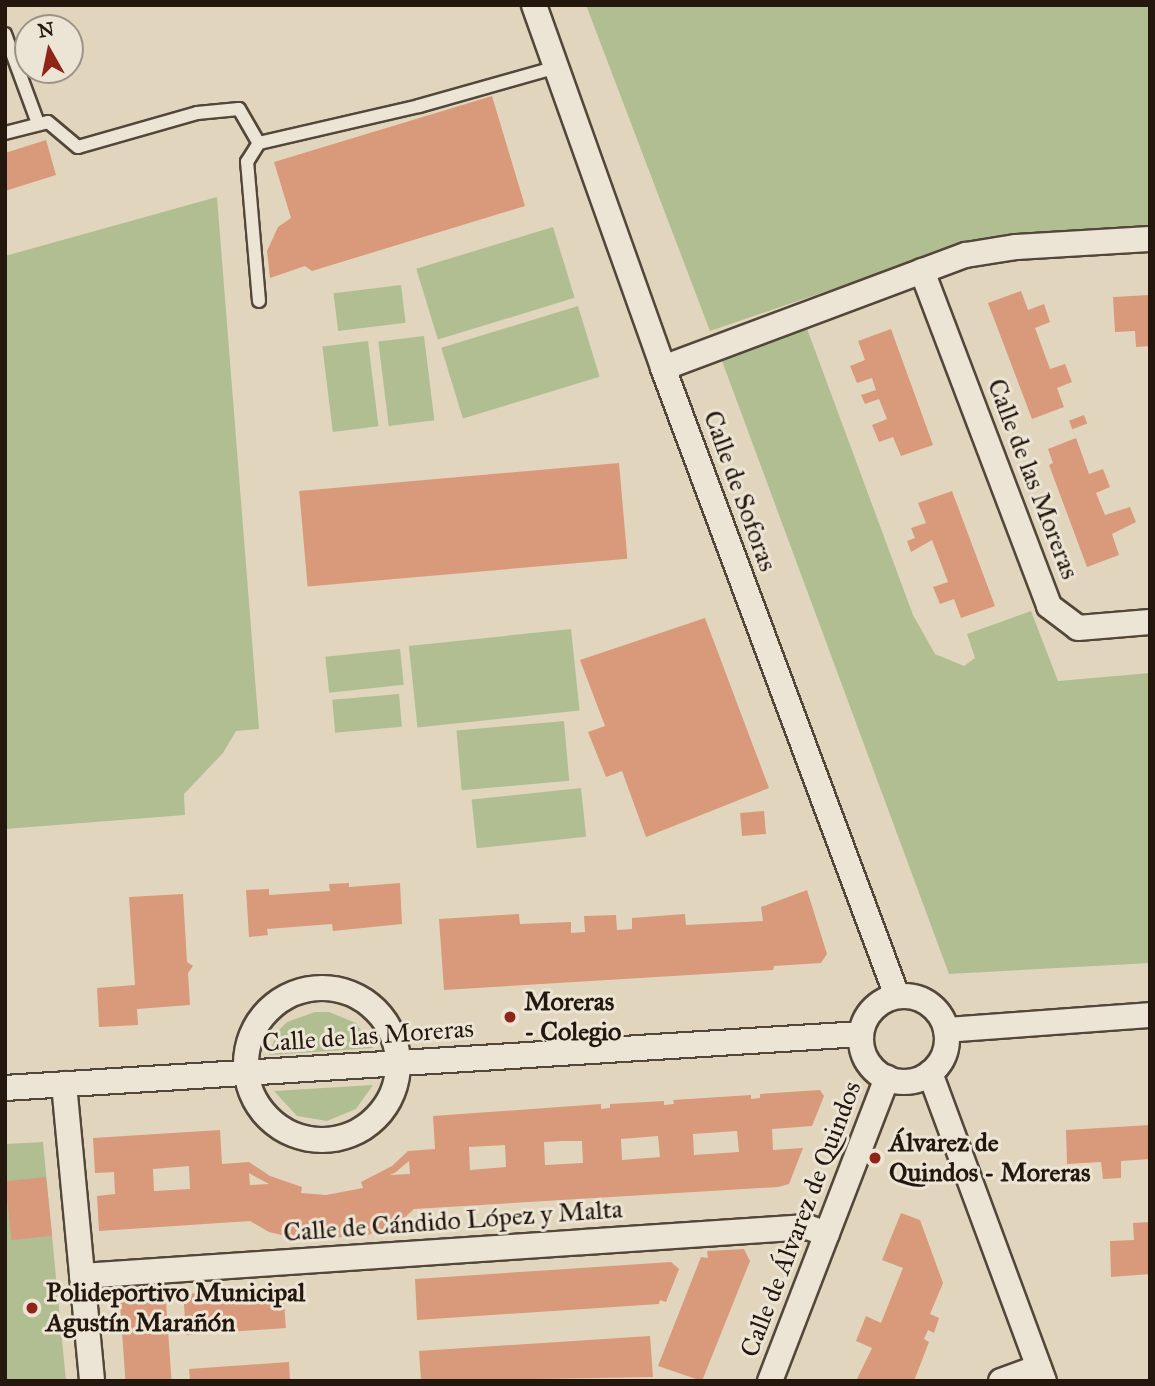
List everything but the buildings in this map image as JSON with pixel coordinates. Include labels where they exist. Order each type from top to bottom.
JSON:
[{"type":"street","name":"Calle de Soforas","points":[[534,5],[663,368],[897,996]]},
{"type":"street","points":[[663,368],[966,255],[1016,247],[1150,239]]},
{"type":"street","name":"Calle de las Moreras","points":[[922,271],[1049,606],[1078,628],[1150,622]]},
{"type":"street","points":[[316,988],[341,990],[363,1000],[382,1017],[394,1038],[398,1063],[394,1088],[382,1110],[363,1127],[340,1137],[314,1139],[289,1133],[268,1118],[253,1097],[246,1074],[247,1048],[256,1026],[271,1006],[292,993],[316,988]]},
{"type":"street","points":[[897,996],[923,1000],[933,1007],[946,1030],[944,1054],[930,1073],[902,1082],[887,1078],[867,1061],[861,1034],[872,1009],[897,996]]},
{"type":"street","points":[[946,1030],[1150,1016]]},
{"type":"street","name":"Calle de las Moreras","points":[[5,1088],[861,1034]]},
{"type":"street","points":[[930,1073],[1041,1374],[1001,1381]]},
{"type":"street","name":"Calle de Álvarez de Quindos","points":[[769,1381],[887,1078]]},
{"type":"street","points":[[64,1084],[92,1381]]},
{"type":"street","name":"Calle de Cándido López y Malta","points":[[82,1276],[807,1227],[827,1234]]},
{"type":"lane","points":[[5,34],[38,123]]},
{"type":"lane","points":[[259,301],[247,162],[259,143],[419,106],[556,67]]},
{"type":"lane","points":[[5,134],[47,122],[78,147],[197,113],[239,109],[259,143]]},
{"type":"green space","points":[[586,5],[1150,5],[1150,228],[958,246],[710,331]]},
{"type":"green space","points":[[217,197],[259,729],[236,731],[223,753],[184,794],[185,815],[5,829],[5,256]]},
{"type":"green space","points":[[553,227],[575,298],[438,340],[416,269]]},
{"type":"green space","points":[[401,285],[406,323],[338,331],[334,293]]},
{"type":"green space","points":[[578,306],[600,377],[463,419],[441,348]]},
{"type":"green space","points":[[806,326],[913,615],[935,654],[964,666],[975,658],[967,634],[1031,611],[1058,681],[1150,673],[1150,963],[949,974],[722,361]]},
{"type":"green space","points":[[424,336],[434,420],[389,426],[378,342]]},
{"type":"green space","points":[[368,341],[378,426],[333,432],[322,347]]},
{"type":"green space","points":[[571,629],[580,711],[417,728],[409,646]]},
{"type":"green space","points":[[400,649],[404,685],[329,693],[325,657]]},
{"type":"green space","points":[[399,694],[402,727],[335,733],[332,700]]},
{"type":"green space","points":[[564,721],[569,781],[462,790],[456,730]]},
{"type":"green space","points":[[581,788],[586,837],[477,848],[472,799]]},
{"type":"green space","points":[[315,1012],[329,1012],[356,1023],[373,1048],[269,1055],[277,1032],[287,1022]]},
{"type":"green space","points":[[373,1085],[356,1109],[327,1121],[297,1116],[274,1091]]},
{"type":"green space","name":"Polideportivo Municipal Agustín Marañón","points":[[43,1142],[66,1381],[5,1381],[5,1144]]},
{"type":"place","name":"Moreras - Colegio","points":[[510,1017]]},
{"type":"place","name":"Álvarez de Quindos - Moreras","points":[[875,1158]]},
{"type":"place","name":"Polideportivo Municipal Agustín Marañón","points":[[32,1308]]}]
